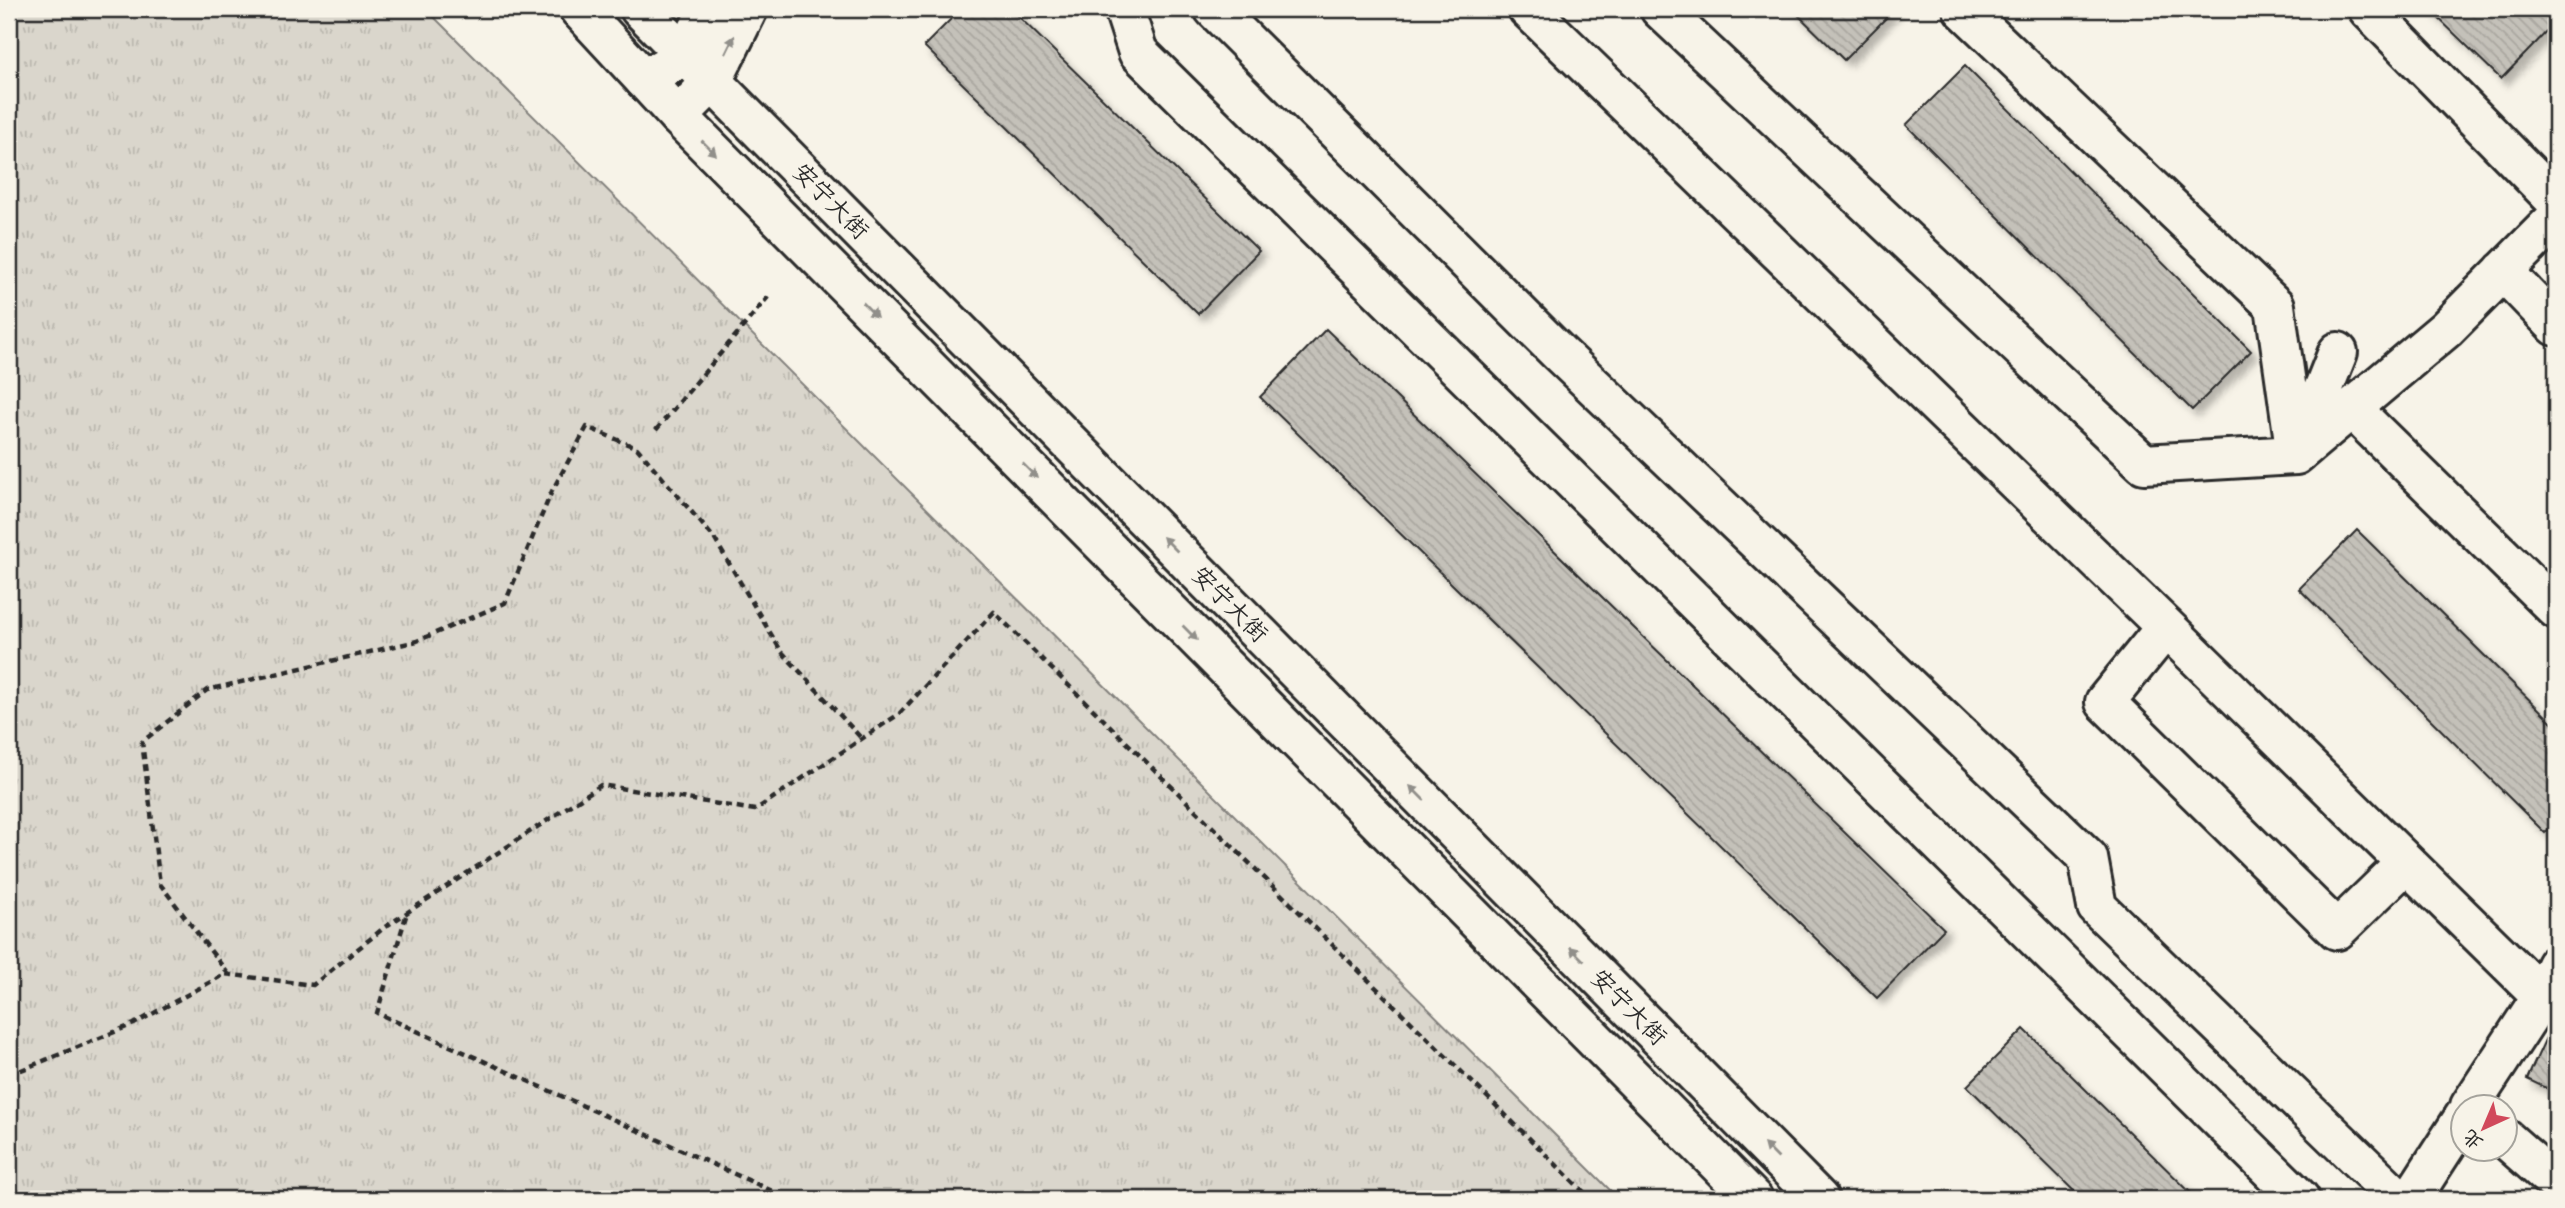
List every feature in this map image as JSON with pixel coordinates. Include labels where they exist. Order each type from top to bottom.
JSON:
[{"type":"street","name":"安宁大街","points":[[579,9],[678,116],[1753,1199]]},
{"type":"street","name":"安宁大街","points":[[640,9],[1819,1199]]},
{"type":"street","points":[[644,79],[686,55],[708,9]]},
{"type":"street","points":[[678,116],[712,82],[748,9]]},
{"type":"street","points":[[1125,9],[1138,52],[2300,1199]]},
{"type":"street","points":[[1214,9],[1559,353],[2088,858],[2097,907],[2399,1199]]},
{"type":"street","points":[[1528,9],[2406,863],[2549,980],[2479,1092]]},
{"type":"street","points":[[1660,9],[2144,464],[2297,455],[2446,329],[2556,218]]},
{"type":"street","points":[[1963,9],[2275,306],[2297,455]]},
{"type":"street","points":[[2368,9],[2556,201]]},
{"type":"street","points":[[2503,271],[2556,326]]},
{"type":"street","points":[[2297,455],[2338,352]]},
{"type":"street","points":[[2351,408],[2556,609]]},
{"type":"street","points":[[2166,627],[2105,702],[2337,930],[2406,863]]},
{"type":"street","points":[[2411,1199],[2450,1138]]},
{"type":"street","points":[[2520,1152],[2556,1182]]},
{"type":"path","points":[[656,430],[768,297]]},
{"type":"path","points":[[229,975],[160,884],[142,743],[207,690],[417,641],[505,603],[552,491],[587,427],[637,448],[715,538],[781,651],[863,740]]},
{"type":"path","points":[[9,1075],[134,1024],[225,974],[313,985],[385,927],[601,785],[755,810],[899,714],[994,611],[1591,1199]]},
{"type":"path","points":[[406,916],[377,1013],[790,1199]]},
{"type":"green space","points":[[9,9],[426,9],[1619,1199],[9,1199]]},
{"type":"building","points":[[961,9],[1011,9],[1259,251],[1198,314],[924,46]]},
{"type":"building","points":[[1792,9],[1895,9],[1844,60]]},
{"type":"building","points":[[2429,9],[2555,9],[2556,22],[2501,79]]},
{"type":"building","points":[[1965,66],[2251,351],[2192,410],[1906,125]]},
{"type":"building","points":[[1326,329],[1944,929],[1877,998],[1260,397]]},
{"type":"building","points":[[2357,530],[2556,726],[2556,822],[2545,833],[2299,589]]},
{"type":"building","points":[[2556,1016],[2556,1093],[2527,1079]]},
{"type":"building","points":[[2024,1029],[2197,1199],[2082,1199],[1967,1086]]}]
